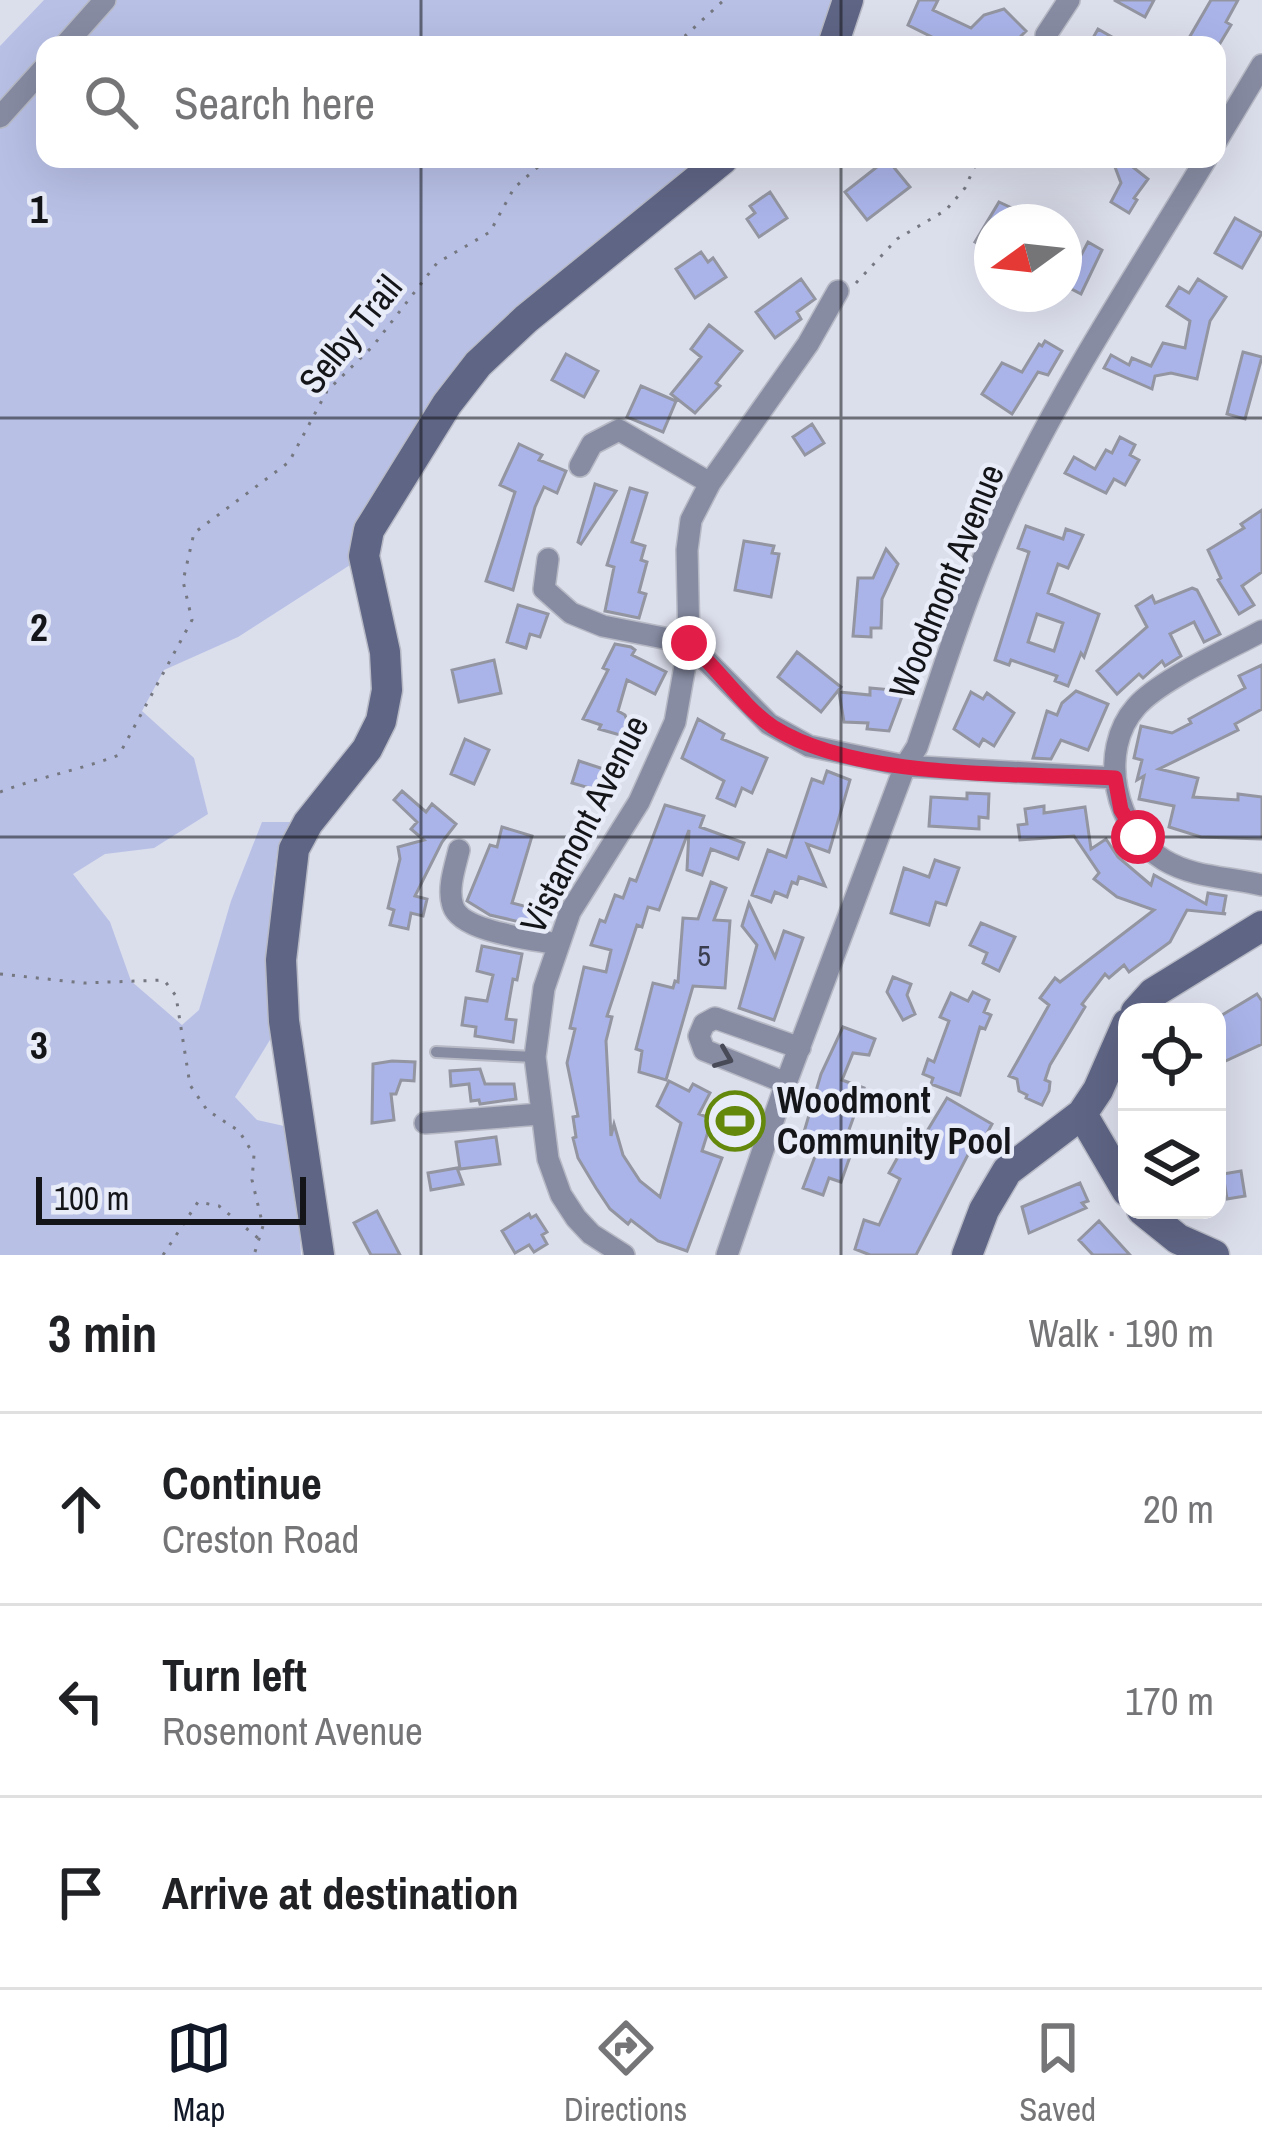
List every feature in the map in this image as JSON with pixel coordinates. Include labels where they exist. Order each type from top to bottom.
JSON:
[{"type":"street","points":[[73,36],[106,0]]},
{"type":"street","points":[[836,36],[848,0]]},
{"type":"street","points":[[1046,36],[1069,0]]},
{"type":"street","points":[[1226,125],[1262,65]]},
{"type":"street","points":[[0,117],[36,77]]},
{"type":"street","points":[[319,1255],[284,1021],[281,960],[294,849],[308,824],[368,749],[381,721],[385,652],[364,556],[369,530],[478,364],[712,168]]},
{"type":"street","name":"Woodmont Avenue","points":[[727,1255],[786,1083],[916,747],[978,568],[1014,489],[1080,369],[1201,168]]},
{"type":"street","name":"Vistamont Avenue","points":[[624,1255],[591,1234],[560,1195],[548,1159],[535,1057],[544,988],[570,912],[639,802],[674,722],[689,643],[691,520],[710,483],[808,344],[838,291]]},
{"type":"street","points":[[580,466],[592,444],[619,430],[710,483]]},
{"type":"street","points":[[548,559],[544,589],[571,613],[603,626],[689,643],[769,724],[809,746],[905,766],[1115,778]]},
{"type":"street","points":[[1262,631],[1137,705],[1123,725],[1115,778],[1121,810],[1138,837],[1162,859],[1186,870],[1262,885]]},
{"type":"street","points":[[459,850],[452,884],[453,907],[460,918],[496,932],[556,944]]},
{"type":"street","points":[[1146,1003],[1166,984],[1262,926]]},
{"type":"street","points":[[786,1083],[704,1050],[699,1036],[704,1024],[715,1018],[800,1048]]},
{"type":"street","points":[[967,1255],[984,1210],[1007,1172],[1082,1114],[1118,1044]]},
{"type":"street","points":[[425,1123],[540,1114]]},
{"type":"street","points":[[1082,1114],[1118,1176]]},
{"type":"street","points":[[1153,1219],[1178,1239],[1214,1255]]},
{"type":"lane","points":[[436,1052],[535,1057]]},
{"type":"path","points":[[685,36],[724,0]]},
{"type":"path","name":"Selby Trail","points":[[0,792],[119,755],[192,620],[183,581],[194,533],[289,462],[327,391],[373,346],[437,263],[490,232],[514,188],[537,168]]},
{"type":"path","points":[[838,291],[856,283],[897,239],[946,210],[965,188],[974,168]]},
{"type":"path","points":[[0,974],[84,983],[164,980],[172,988],[190,1085],[207,1110],[239,1131],[254,1154],[252,1180],[263,1226],[254,1255]]},
{"type":"path","points":[[163,1255],[198,1202],[219,1205],[260,1239]]},
{"type":"shaded area","points":[[44,0],[848,0],[836,36],[36,36],[36,168],[712,168],[478,364],[364,556],[238,637],[164,670],[142,711],[194,758],[208,814],[154,848],[105,854],[73,874],[110,922],[131,981],[182,1025],[199,1010],[231,901],[262,822],[293,822],[277,854],[272,890],[276,1030],[235,1097],[257,1120],[293,1128],[301,1255],[0,1255],[0,46]]},
{"type":"shaded area","name":"Woodmont Community Pool","points":[[727,1092],[751,1100],[737,1140],[722,1134],[731,1108],[723,1104]]},
{"type":"building","points":[[919,0],[938,0],[933,10],[971,28],[984,15],[1004,9],[1026,31],[1021,36],[930,36],[908,25]]},
{"type":"building","points":[[1114,0],[1154,0],[1145,17]]},
{"type":"building","points":[[1211,0],[1238,0],[1224,36],[1190,36]]},
{"type":"building","points":[[876,168],[894,168],[910,187],[867,220],[845,192]]},
{"type":"building","points":[[1115,168],[1134,168],[1148,179],[1129,213],[1111,202],[1121,183]]},
{"type":"building","points":[[770,192],[787,218],[759,237],[747,219],[755,213],[750,206]]},
{"type":"building","points":[[1235,218],[1262,233],[1242,268],[1215,253]]},
{"type":"building","points":[[1088,242],[1102,250],[1082,292],[1082,253]]},
{"type":"building","points":[[701,252],[708,262],[713,258],[726,277],[695,298],[676,269]]},
{"type":"building","points":[[801,279],[815,299],[797,312],[801,319],[775,338],[756,312]]},
{"type":"building","points":[[1198,279],[1226,297],[1210,321],[1197,379],[1171,373],[1155,376],[1152,389],[1104,368],[1111,355],[1129,365],[1132,358],[1151,366],[1163,343],[1185,348],[1190,321],[1167,306],[1179,287],[1189,293]]},
{"type":"building","points":[[709,325],[742,351],[716,383],[720,386],[695,413],[671,394],[701,357],[691,349]]},
{"type":"building","points":[[1045,341],[1062,351],[1048,375],[1038,372],[1012,414],[982,394],[1002,363],[1022,372]]},
{"type":"building","points":[[1243,352],[1262,357],[1245,419],[1227,414]]},
{"type":"building","points":[[566,354],[598,371],[584,397],[552,380]]},
{"type":"building","points":[[641,386],[676,401],[663,432],[627,417]]},
{"type":"building","points":[[812,424],[824,443],[805,455],[793,437]]},
{"type":"building","points":[[1120,437],[1135,445],[1130,455],[1139,460],[1125,485],[1114,479],[1106,493],[1065,473],[1074,457],[1095,469]]},
{"type":"building","points":[[519,444],[542,455],[539,460],[566,471],[557,493],[544,487],[535,507],[513,590],[486,581],[515,492],[500,485]]},
{"type":"building","points":[[595,484],[616,491],[581,544],[578,542]]},
{"type":"building","points":[[630,488],[647,493],[632,542],[645,546],[641,560],[647,562],[639,592],[646,594],[639,618],[605,611],[614,567],[607,565]]},
{"type":"building","points":[[1262,510],[1262,572],[1242,586],[1254,605],[1239,614],[1218,580],[1208,550],[1244,528],[1241,524]]},
{"type":"building","points":[[1026,526],[1063,539],[1066,529],[1083,535],[1068,568],[1058,564],[1048,593],[1099,614],[1068,686],[1055,681],[1057,676],[1011,660],[1009,665],[995,660],[1029,552],[1018,548]],"holes":[[[1037,614],[1063,623],[1054,651],[1028,642]]]},
{"type":"building","points":[[744,541],[774,546],[772,553],[779,554],[771,597],[735,590]]},
{"type":"building","points":[[886,549],[898,564],[882,599],[881,628],[871,628],[871,637],[853,636],[858,578],[873,578]]},
{"type":"building","points":[[1192,588],[1220,634],[1204,642],[1194,622],[1170,634],[1181,656],[1165,666],[1162,661],[1143,678],[1139,674],[1117,694],[1097,671],[1147,627],[1136,606],[1152,596],[1155,603]]},
{"type":"building","points":[[518,605],[548,614],[540,637],[530,634],[526,648],[507,642]]},
{"type":"building","points":[[615,644],[631,647],[632,655],[666,672],[655,694],[627,680],[618,711],[625,715],[634,739],[583,719],[608,670],[603,668]]},
{"type":"building","points":[[797,652],[841,687],[821,712],[778,677]]},
{"type":"building","points":[[494,660],[501,693],[459,702],[452,670]]},
{"type":"building","points":[[1262,665],[1262,709],[1235,724],[1238,730],[1159,769],[1198,778],[1193,797],[1262,797],[1262,839],[1201,837],[1169,827],[1174,806],[1139,799],[1144,776],[1137,780],[1142,760],[1134,758],[1141,726],[1172,733],[1245,688],[1239,676]]},
{"type":"building","points":[[870,688],[904,691],[889,731],[867,729],[868,723],[844,722],[839,692],[870,695]]},
{"type":"building","points":[[1076,691],[1108,704],[1088,750],[1061,740],[1051,759],[1033,758],[1047,711],[1057,715]]},
{"type":"building","points":[[971,692],[983,699],[987,693],[1014,713],[994,746],[983,739],[979,746],[954,729]]},
{"type":"building","points":[[698,719],[724,734],[722,739],[767,758],[752,793],[742,788],[735,806],[717,798],[724,781],[682,758]]},
{"type":"building","points":[[465,739],[489,750],[474,784],[451,774]]},
{"type":"building","points":[[579,761],[610,771],[607,793],[572,783]]},
{"type":"building","points":[[827,771],[850,780],[829,852],[807,844],[825,886],[799,877],[787,897],[775,892],[771,902],[752,895],[768,850],[786,857],[812,779],[823,783]]},
{"type":"building","points":[[402,791],[426,812],[432,804],[456,824],[415,896],[427,899],[423,916],[411,913],[408,929],[390,925],[394,910],[388,908],[400,859],[398,847],[424,840],[411,829],[417,822],[394,800]]},
{"type":"building","points":[[967,793],[989,794],[988,818],[979,817],[979,829],[929,826],[931,797],[967,799]]},
{"type":"building","points":[[665,805],[704,816],[700,827],[744,843],[738,859],[711,849],[702,875],[687,870],[689,830],[659,910],[648,907],[642,927],[637,925],[607,1016],[612,1017],[606,1041],[611,1136],[614,1124],[623,1155],[640,1181],[660,1197],[681,1123],[657,1106],[669,1081],[689,1091],[693,1084],[710,1093],[699,1114],[712,1119],[702,1151],[722,1158],[687,1251],[658,1241],[631,1220],[628,1224],[596,1188],[578,1158],[573,1138],[573,1117],[578,1116],[567,1063],[584,967],[606,972],[611,950],[591,945],[600,920],[605,922],[615,895],[623,898],[630,879],[636,881]]},
{"type":"building","points":[[1044,806],[1044,813],[1085,807],[1091,849],[1106,839],[1118,857],[1151,885],[1154,875],[1206,904],[1208,893],[1226,896],[1226,914],[1187,910],[1170,942],[1129,972],[1124,965],[1109,978],[1105,974],[1082,1004],[1085,1007],[1050,1065],[1045,1080],[1050,1082],[1049,1091],[1042,1105],[1026,1098],[1017,1079],[1009,1076],[1049,1005],[1040,998],[1055,978],[1060,982],[1154,910],[1117,897],[1094,879],[1099,873],[1074,836],[1020,840],[1018,825],[1027,824],[1025,809]]},
{"type":"building","points":[[502,827],[532,836],[512,903],[536,909],[533,925],[490,915],[467,901],[490,845],[497,847]]},
{"type":"building","points":[[935,860],[959,868],[946,905],[936,902],[929,925],[891,913],[904,868],[929,877]]},
{"type":"building","points":[[711,882],[726,888],[714,920],[730,921],[725,988],[693,986],[666,1080],[639,1072],[642,1051],[636,1049],[653,983],[673,988],[678,982],[683,918],[698,919]]},
{"type":"building","points":[[749,903],[775,957],[784,931],[803,938],[774,1020],[739,1008],[757,945],[742,926]]},
{"type":"building","points":[[981,923],[1015,937],[999,971],[983,963],[987,953],[970,945]]},
{"type":"building","points":[[482,946],[522,954],[506,1019],[516,1020],[513,1042],[475,1036],[476,1027],[462,1025],[466,998],[487,1001],[493,975],[477,971]]},
{"type":"building","points":[[893,977],[911,984],[907,995],[915,1014],[903,1020],[887,992]]},
{"type":"building","points":[[973,992],[989,1000],[984,1012],[991,1015],[985,1029],[980,1027],[960,1095],[931,1084],[933,1078],[923,1074],[928,1059],[934,1062],[949,1021],[940,1017],[951,993],[968,1001]]},
{"type":"building","points":[[1257,994],[1262,1001],[1262,1044],[1226,1061],[1226,1013]]},
{"type":"building","points":[[843,1027],[875,1039],[869,1055],[853,1053],[842,1080],[864,1088],[845,1141],[853,1143],[853,1148],[841,1182],[829,1178],[823,1195],[803,1188],[822,1138],[804,1132],[821,1074]]},
{"type":"building","points":[[415,1062],[414,1081],[401,1080],[396,1094],[391,1094],[394,1120],[372,1123],[373,1064]]},
{"type":"building","points":[[480,1069],[485,1084],[514,1084],[516,1099],[480,1104],[471,1101],[469,1084],[451,1086],[450,1071]]},
{"type":"building","points":[[947,1098],[992,1124],[984,1139],[980,1136],[974,1143],[916,1255],[870,1255],[855,1249],[864,1220],[879,1225],[900,1179],[889,1173],[904,1146],[915,1151]]},
{"type":"building","points":[[496,1137],[500,1164],[460,1169],[456,1142]]},
{"type":"building","points":[[457,1168],[463,1184],[431,1190],[428,1173]]},
{"type":"building","points":[[1241,1171],[1245,1196],[1227,1199],[1226,1174]]},
{"type":"building","points":[[1080,1183],[1086,1208],[1029,1233],[1022,1207]]},
{"type":"building","points":[[377,1211],[400,1255],[371,1255],[354,1223]]},
{"type":"building","points":[[529,1214],[531,1218],[536,1215],[547,1232],[542,1235],[547,1244],[534,1252],[529,1245],[515,1253],[502,1231]]},
{"type":"building","points":[[1099,1221],[1130,1255],[1093,1255],[1079,1240]]},
{"type":"place","name":"Woodmont Community Pool","points":[[735,1121]]},
{"type":"route","points":[[689,643],[769,724],[809,746],[905,766],[1115,778],[1121,810],[1138,837]]}]
